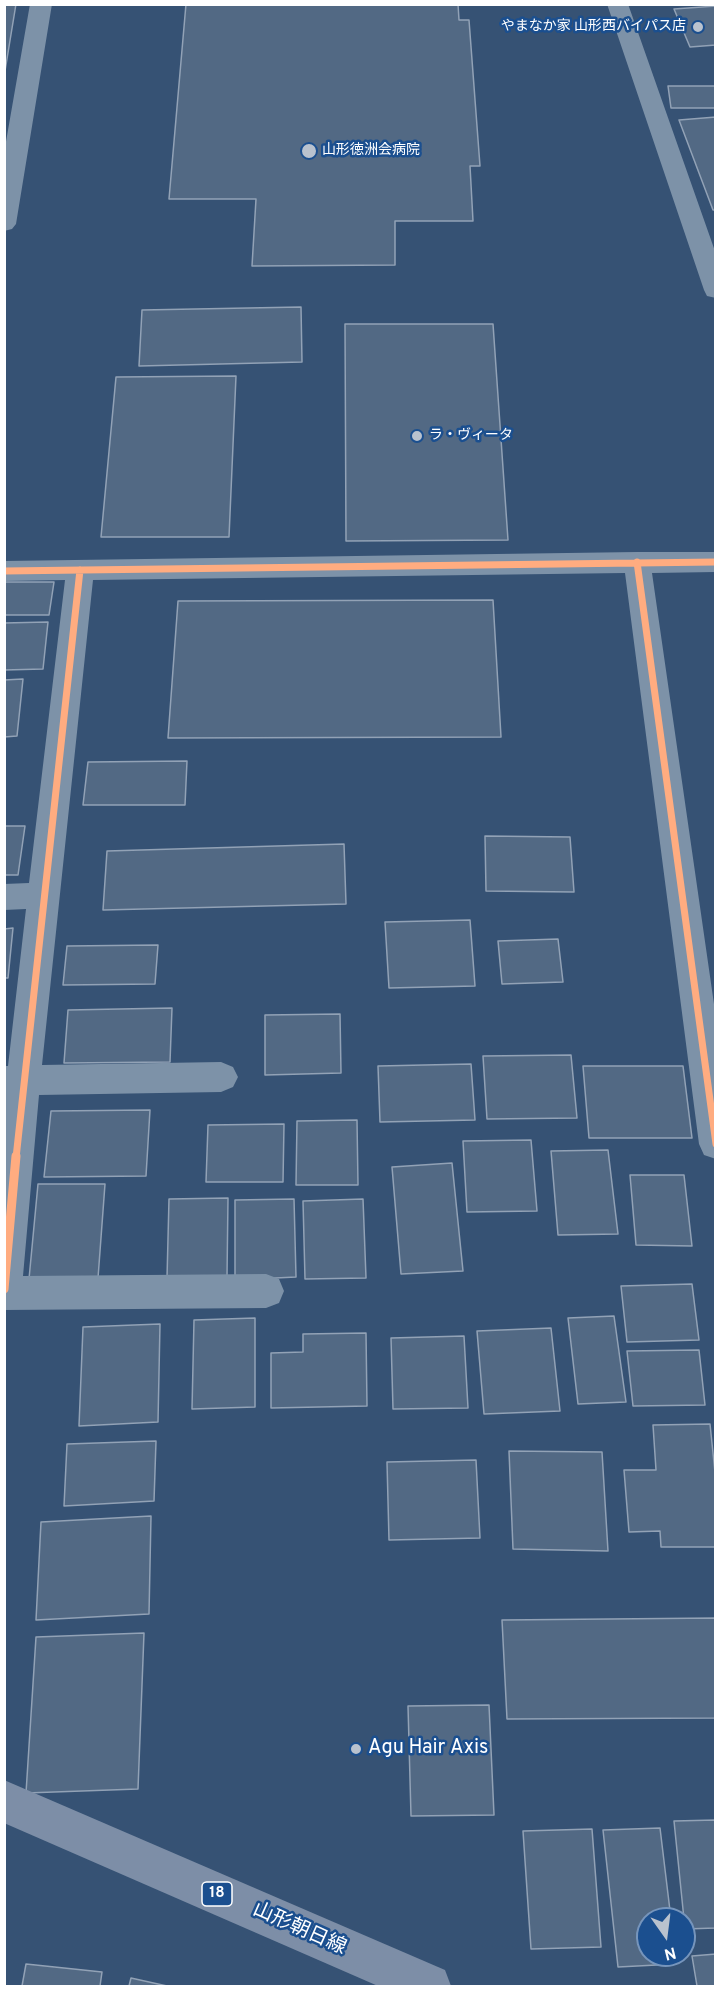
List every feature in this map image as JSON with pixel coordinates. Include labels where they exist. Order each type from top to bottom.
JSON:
[{"type":"main road","name":"山形朝日線","points":[[4,1801],[429,1986]]},
{"type":"street","points":[[4,225],[41,4]]},
{"type":"street","points":[[617,4],[715,286]]},
{"type":"street","points":[[638,562],[716,1144]]},
{"type":"street","points":[[4,571],[716,562]]},
{"type":"street","points":[[80,570],[44,896],[14,1081],[4,1291],[266,1291]]},
{"type":"street","points":[[4,897],[44,896]]},
{"type":"street","points":[[14,1081],[221,1077]]},
{"type":"building","points":[[4,4],[16,4],[4,77]]},
{"type":"building","name":"山形徳洲会病院","points":[[186,4],[458,4],[459,20],[469,20],[480,166],[470,166],[473,221],[395,221],[395,265],[252,266],[256,199],[169,199]]},
{"type":"building","name":"やまなか家 山形西バイパス店","points":[[716,6],[716,45],[690,47],[674,9]]},
{"type":"building","points":[[668,86],[716,86],[716,108],[671,108]]},
{"type":"building","points":[[716,117],[716,210],[713,210],[679,120]]},
{"type":"building","points":[[301,307],[302,362],[139,366],[142,310]]},
{"type":"building","points":[[345,324],[493,324],[508,540],[346,541]]},
{"type":"building","points":[[236,376],[229,537],[101,537],[116,377]]},
{"type":"building","points":[[4,582],[54,582],[49,615],[4,615]]},
{"type":"building","points":[[493,600],[501,737],[168,738],[178,601]]},
{"type":"building","points":[[48,622],[43,669],[4,670],[4,623]]},
{"type":"building","points":[[23,679],[17,736],[4,737],[4,680]]},
{"type":"building","points":[[187,761],[185,805],[83,805],[88,762]]},
{"type":"building","points":[[4,826],[25,826],[18,875],[4,875]]},
{"type":"building","points":[[485,836],[570,837],[574,892],[486,891]]},
{"type":"building","points":[[344,844],[346,904],[103,910],[107,851]]},
{"type":"building","points":[[470,920],[475,986],[389,988],[385,922]]},
{"type":"building","points":[[13,928],[8,978],[4,978],[4,929]]},
{"type":"building","points":[[558,939],[563,982],[502,984],[498,941]]},
{"type":"building","points":[[158,945],[155,984],[63,985],[67,946]]},
{"type":"building","points":[[172,1008],[170,1062],[64,1063],[68,1010]]},
{"type":"building","points":[[340,1014],[341,1073],[265,1075],[265,1015]]},
{"type":"building","points":[[571,1055],[577,1118],[487,1119],[483,1056]]},
{"type":"building","points":[[471,1064],[475,1120],[380,1122],[378,1066]]},
{"type":"building","points":[[583,1066],[683,1066],[692,1138],[589,1138]]},
{"type":"building","points":[[150,1110],[146,1176],[44,1177],[51,1111]]},
{"type":"building","points":[[357,1120],[358,1185],[296,1185],[297,1121]]},
{"type":"building","points":[[284,1124],[283,1182],[206,1182],[208,1125]]},
{"type":"building","points":[[531,1140],[537,1211],[467,1212],[463,1141]]},
{"type":"building","points":[[608,1150],[618,1234],[558,1235],[551,1151]]},
{"type":"building","points":[[452,1163],[463,1271],[401,1274],[392,1167]]},
{"type":"building","points":[[630,1175],[684,1175],[692,1246],[636,1245]]},
{"type":"building","points":[[38,1184],[105,1184],[98,1278],[29,1279]]},
{"type":"building","points":[[228,1198],[227,1277],[167,1278],[169,1199]]},
{"type":"building","points":[[294,1199],[296,1277],[235,1280],[235,1200]]},
{"type":"building","points":[[363,1199],[366,1278],[305,1279],[303,1201]]},
{"type":"building","points":[[692,1284],[699,1340],[627,1342],[621,1286]]},
{"type":"building","points":[[614,1316],[626,1402],[578,1404],[568,1318]]},
{"type":"building","points":[[255,1318],[255,1407],[192,1409],[194,1320]]},
{"type":"building","points":[[160,1324],[158,1422],[79,1426],[83,1327]]},
{"type":"building","points":[[551,1328],[560,1411],[484,1414],[477,1331]]},
{"type":"building","points":[[366,1333],[367,1406],[271,1408],[271,1353],[303,1352],[303,1334]]},
{"type":"building","points":[[464,1336],[468,1408],[393,1409],[391,1338]]},
{"type":"building","points":[[699,1350],[705,1405],[633,1406],[627,1351]]},
{"type":"building","points":[[710,1424],[716,1482],[716,1547],[661,1547],[660,1531],[629,1532],[624,1470],[656,1470],[653,1425]]},
{"type":"building","points":[[156,1441],[154,1501],[64,1506],[67,1444]]},
{"type":"building","points":[[509,1451],[602,1452],[608,1551],[513,1549]]},
{"type":"building","points":[[476,1460],[480,1538],[389,1540],[387,1462]]},
{"type":"building","points":[[151,1516],[149,1614],[36,1620],[41,1522]]},
{"type":"building","points":[[716,1618],[716,1718],[507,1719],[502,1620]]},
{"type":"building","points":[[144,1633],[138,1789],[26,1793],[36,1637]]},
{"type":"building","points":[[489,1705],[494,1815],[411,1816],[408,1706]]},
{"type":"building","points":[[716,1820],[716,1928],[696,1929],[696,1907],[683,1907],[674,1821]]},
{"type":"building","points":[[660,1828],[670,1907],[636,1907],[636,1966],[618,1967],[603,1830]]},
{"type":"building","points":[[592,1829],[601,1947],[531,1949],[523,1831]]},
{"type":"building","points":[[716,1954],[716,1986],[697,1986],[694,1967],[696,1967],[696,1956]]},
{"type":"building","points":[[26,1964],[102,1972],[100,1986],[22,1986]]},
{"type":"building","points":[[131,1978],[167,1986],[129,1986]]},
{"type":"cycle path","points":[[637,562],[716,1144]]},
{"type":"cycle path","points":[[4,571],[716,562]]},
{"type":"cycle path","points":[[4,1289],[23,1081],[80,570]]},
{"type":"place","name":"やまなか家 山形西バイパス店","points":[[698,27]]},
{"type":"place","name":"山形徳洲会病院","points":[[309,151]]},
{"type":"place","name":"ラ・ヴィータ","points":[[417,436]]},
{"type":"place","name":"Agu Hair Axis","points":[[356,1749]]}]
